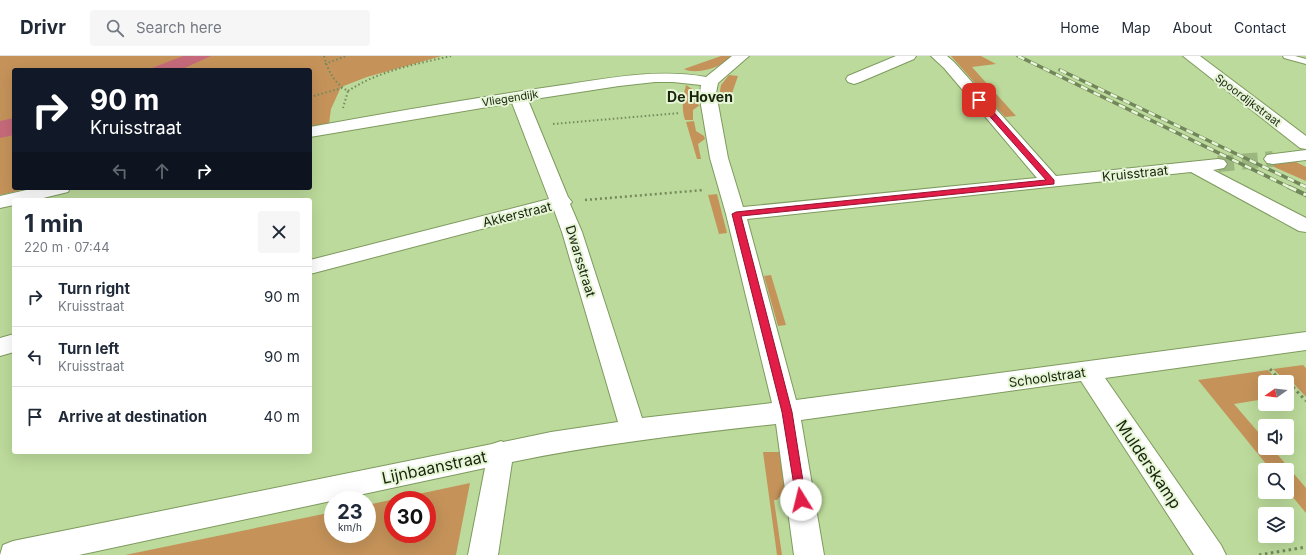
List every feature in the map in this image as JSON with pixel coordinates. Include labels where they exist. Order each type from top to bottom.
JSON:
[{"type":"street","points":[[742,56],[710,82],[708,93],[710,112],[719,158],[736,214],[787,412],[809,555]]},
{"type":"street","points":[[854,79],[909,56]]},
{"type":"street","points":[[938,56],[954,71],[1051,182]]},
{"type":"street","name":"Spoordijkstraat","points":[[1190,56],[1306,144]]},
{"type":"street","name":"Vliegendijk","points":[[312,132],[518,96],[653,77],[680,76],[710,82]]},
{"type":"street","name":"Dwarsstraat","points":[[518,96],[562,202],[633,430]]},
{"type":"street","points":[[1273,159],[1306,154]]},
{"type":"street","name":"Kruisstraat","points":[[736,214],[1218,164]]},
{"type":"street","points":[[1194,167],[1306,226]]},
{"type":"street","points":[[17,198],[52,190]]},
{"type":"street","points":[[0,202],[12,199]]},
{"type":"street","name":"Akkerstraat","points":[[312,266],[562,202]]},
{"type":"street","name":"Schoolstraat","points":[[787,412],[1306,341]]},
{"type":"street","points":[[0,347],[12,344]]},
{"type":"street","name":"Mulderskamp","points":[[1087,371],[1211,555]]},
{"type":"street","name":"Lijnbaanstraat","points":[[13,555],[501,452],[633,430],[787,412]]},
{"type":"street","points":[[483,555],[501,452]]},
{"type":"lane","points":[[1287,56],[1306,62]]},
{"type":"path","points":[[312,96],[342,88],[328,71],[324,56]]},
{"type":"path","points":[[325,64],[346,56]]},
{"type":"path","points":[[348,91],[354,86],[368,80],[450,56]]},
{"type":"path","points":[[530,126],[680,113]]},
{"type":"path","name":"Akkerstraat","points":[[562,202],[728,188]]},
{"type":"path","points":[[1268,367],[1275,375]]},
{"type":"path","points":[[1294,388],[1306,401]]},
{"type":"path","points":[[1259,555],[1306,547]]},
{"type":"shaded area","points":[[0,56],[442,56],[367,77],[341,87],[331,109],[329,124],[312,128],[312,68],[12,68],[12,190],[22,190],[0,195]]},
{"type":"shaded area","points":[[183,56],[211,56],[184,68],[152,68]]},
{"type":"shaded area","points":[[721,56],[730,56],[721,64],[702,71],[689,71],[684,69]]},
{"type":"shaded area","points":[[951,56],[981,56],[996,64],[972,67],[1016,116],[1005,117]]},
{"type":"shaded area","points":[[729,75],[738,76],[730,99],[719,97],[721,85]]},
{"type":"shaded area","points":[[686,85],[695,93],[698,105],[700,105],[693,110],[693,120],[685,120],[683,111]]},
{"type":"shaded area","points":[[12,118],[12,135],[0,138],[0,121]]},
{"type":"shaded area","points":[[694,121],[696,131],[704,136],[705,139],[698,144],[701,159],[697,159],[686,122]]},
{"type":"shaded area","points":[[1294,161],[1306,167],[1306,181],[1267,164]]},
{"type":"shaded area","points":[[717,194],[727,233],[719,234],[708,195]]},
{"type":"shaded area","points":[[771,275],[786,325],[778,326],[764,276]]},
{"type":"shaded area","points":[[1303,365],[1306,368],[1306,397],[1294,384],[1294,375],[1279,375],[1273,369]]},
{"type":"shaded area","points":[[1268,370],[1273,375],[1258,375],[1258,400],[1234,404],[1258,432],[1258,454],[1198,380]]},
{"type":"shaded area","points":[[763,452],[780,452],[786,490],[777,500],[774,500],[782,555],[777,555]]},
{"type":"shaded area","points":[[1259,455],[1278,455],[1285,463],[1265,463]]},
{"type":"shaded area","points":[[1294,474],[1306,488],[1306,513],[1294,498]]},
{"type":"shaded area","points":[[470,483],[456,555],[125,555],[324,514],[324,543],[376,543],[376,503],[384,501],[384,543],[436,543],[436,491],[433,491]]},
{"type":"tunnel","points":[[1218,164],[1273,159]]},
{"type":"railway","points":[[1018,56],[1291,188]]},
{"type":"railway","points":[[1060,70],[1306,187]]},
{"type":"railway","points":[[1289,187],[1306,195]]},
{"type":"district","name":"De Hoven","points":[[700,96]]},
{"type":"route","points":[[801,500],[787,412],[736,214],[1051,182],[979,100]]}]
